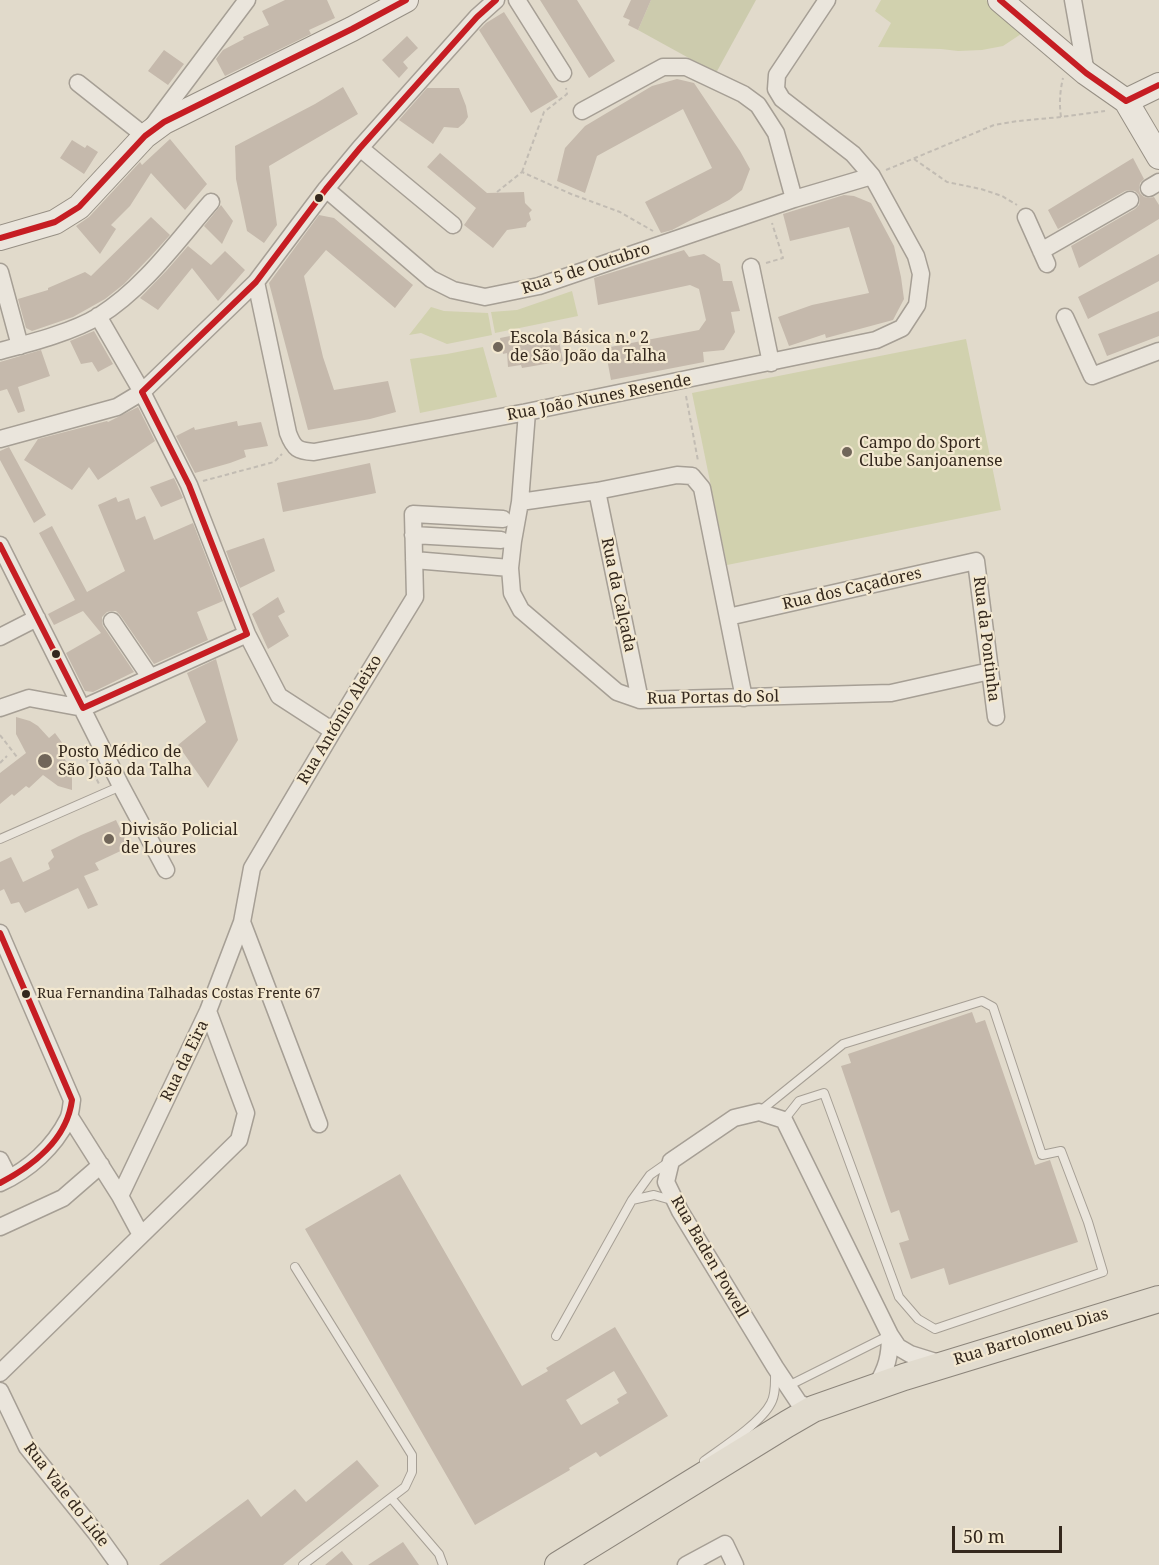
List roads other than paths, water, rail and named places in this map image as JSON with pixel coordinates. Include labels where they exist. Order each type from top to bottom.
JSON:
[{"type":"main road","name":"Rua Bartolomeu Dias","points":[[558,1565],[813,1409],[942,1364],[1159,1299]]},
{"type":"street","points":[[145,136],[164,123],[406,0]]},
{"type":"street","points":[[0,439],[117,407],[142,392],[256,282],[360,148],[477,16],[496,0]]},
{"type":"street","points":[[518,0],[563,73]]},
{"type":"street","name":"Rua João Nunes Resende","points":[[256,282],[288,433],[293,445],[301,452],[314,452],[526,412],[771,363],[876,340],[902,328],[917,305],[921,274],[916,256],[872,176],[853,154],[782,99],[776,89],[777,75],[827,0]]},
{"type":"street","points":[[1000,0],[1077,65],[1126,101],[1159,157]]},
{"type":"street","points":[[1073,0],[1077,65]]},
{"type":"street","points":[[0,238],[55,222],[79,207],[145,136],[248,1]]},
{"type":"street","points":[[582,111],[663,67],[686,67],[743,94],[758,105],[776,133],[794,199]]},
{"type":"street","points":[[78,82],[145,136]]},
{"type":"street","points":[[1126,101],[1159,85]]},
{"type":"street","points":[[360,148],[453,225]]},
{"type":"street","name":"Rua 5 de Outubro","points":[[326,189],[431,279],[453,290],[485,297],[539,286],[794,199],[872,176]]},
{"type":"street","points":[[1026,217],[1044,258],[1130,200]]},
{"type":"street","points":[[0,351],[65,332],[98,316],[137,287],[211,202]]},
{"type":"street","points":[[751,267],[771,363]]},
{"type":"street","points":[[0,272],[20,345]]},
{"type":"street","points":[[98,316],[142,392],[189,485],[247,634],[279,696],[333,731]]},
{"type":"street","points":[[1065,317],[1092,375],[1159,351]]},
{"type":"street","name":"Rua Portas do Sol","points":[[526,412],[519,502],[510,568],[512,593],[521,610],[617,692],[640,699],[891,693],[990,671]]},
{"type":"street","points":[[519,502],[597,491],[677,475],[692,476],[702,488],[744,698]]},
{"type":"street","name":"Rua da Calçada","points":[[597,491],[640,699]]},
{"type":"street","name":"Rua António Aleixo","points":[[242,922],[252,868],[415,597],[413,514],[503,519]]},
{"type":"street","points":[[413,535],[501,540]]},
{"type":"street","points":[[0,545],[83,708],[118,788],[166,870]]},
{"type":"street","points":[[414,560],[510,568]]},
{"type":"street","name":"Rua dos Caçadores","points":[[728,617],[976,561]]},
{"type":"street","name":"Rua da Pontinha","points":[[976,561],[996,717]]},
{"type":"street","points":[[0,638],[37,618]]},
{"type":"street","points":[[112,621],[150,677]]},
{"type":"street","points":[[0,708],[29,698],[83,708],[247,634]]},
{"type":"street","points":[[242,922],[319,1124]]},
{"type":"street","name":"Rua da Eira","points":[[120,1196],[208,1011],[242,922]]},
{"type":"street","points":[[0,933],[72,1100],[70,1117],[51,1145],[26,1169],[5,1181],[0,1160]]},
{"type":"street","points":[[0,1372],[239,1140],[246,1113],[208,1011]]},
{"type":"street","points":[[671,1161],[734,1118],[759,1112],[784,1120],[890,1335],[898,1347],[910,1354],[942,1364]]},
{"type":"street","points":[[70,1117],[120,1196],[141,1235]]},
{"type":"street","name":"Rua Baden Powell","points":[[671,1161],[666,1182],[676,1202],[775,1367],[799,1403],[813,1409]]},
{"type":"street","points":[[0,1227],[63,1198],[101,1165]]},
{"type":"street","points":[[876,1386],[882,1378],[890,1354],[890,1335]]},
{"type":"street","name":"Rua Vale do Lide","points":[[0,1391],[27,1447],[119,1565]]},
{"type":"street","points":[[686,1565],[725,1544],[735,1565]]},
{"type":"lane","points":[[0,839],[118,788]]},
{"type":"lane","points":[[759,1112],[843,1044],[982,1001],[993,1007],[1041,1155],[1061,1150],[1088,1222],[1103,1272],[935,1329],[918,1319],[899,1297],[824,1093],[799,1101],[784,1120]]},
{"type":"lane","points":[[556,1336],[632,1200],[650,1175],[671,1161]]},
{"type":"lane","points":[[632,1200],[654,1195],[676,1202]]},
{"type":"lane","points":[[295,1267],[412,1455],[412,1472],[405,1487],[303,1565]]},
{"type":"lane","points":[[788,1386],[890,1335]]},
{"type":"lane","points":[[699,1465],[754,1423],[771,1403],[775,1386],[775,1367]]},
{"type":"lane","points":[[630,1521],[681,1479]]},
{"type":"lane","points":[[391,1498],[439,1554],[443,1565]]},
{"type":"place","name":"Escola Básica n.º 2 de São João da Talha","points":[[498,347]]},
{"type":"place","name":"Campo do Sport Clube Sanjoanense","points":[[847,452]]},
{"type":"place","name":"Posto Médico de São João da Talha","points":[[45,761]]},
{"type":"place","name":"Divisão Policial de Loures","points":[[109,839]]},
{"type":"place","name":"Rua Fernandina Talhadas Costas Frente 67","points":[[26,994]]}]
